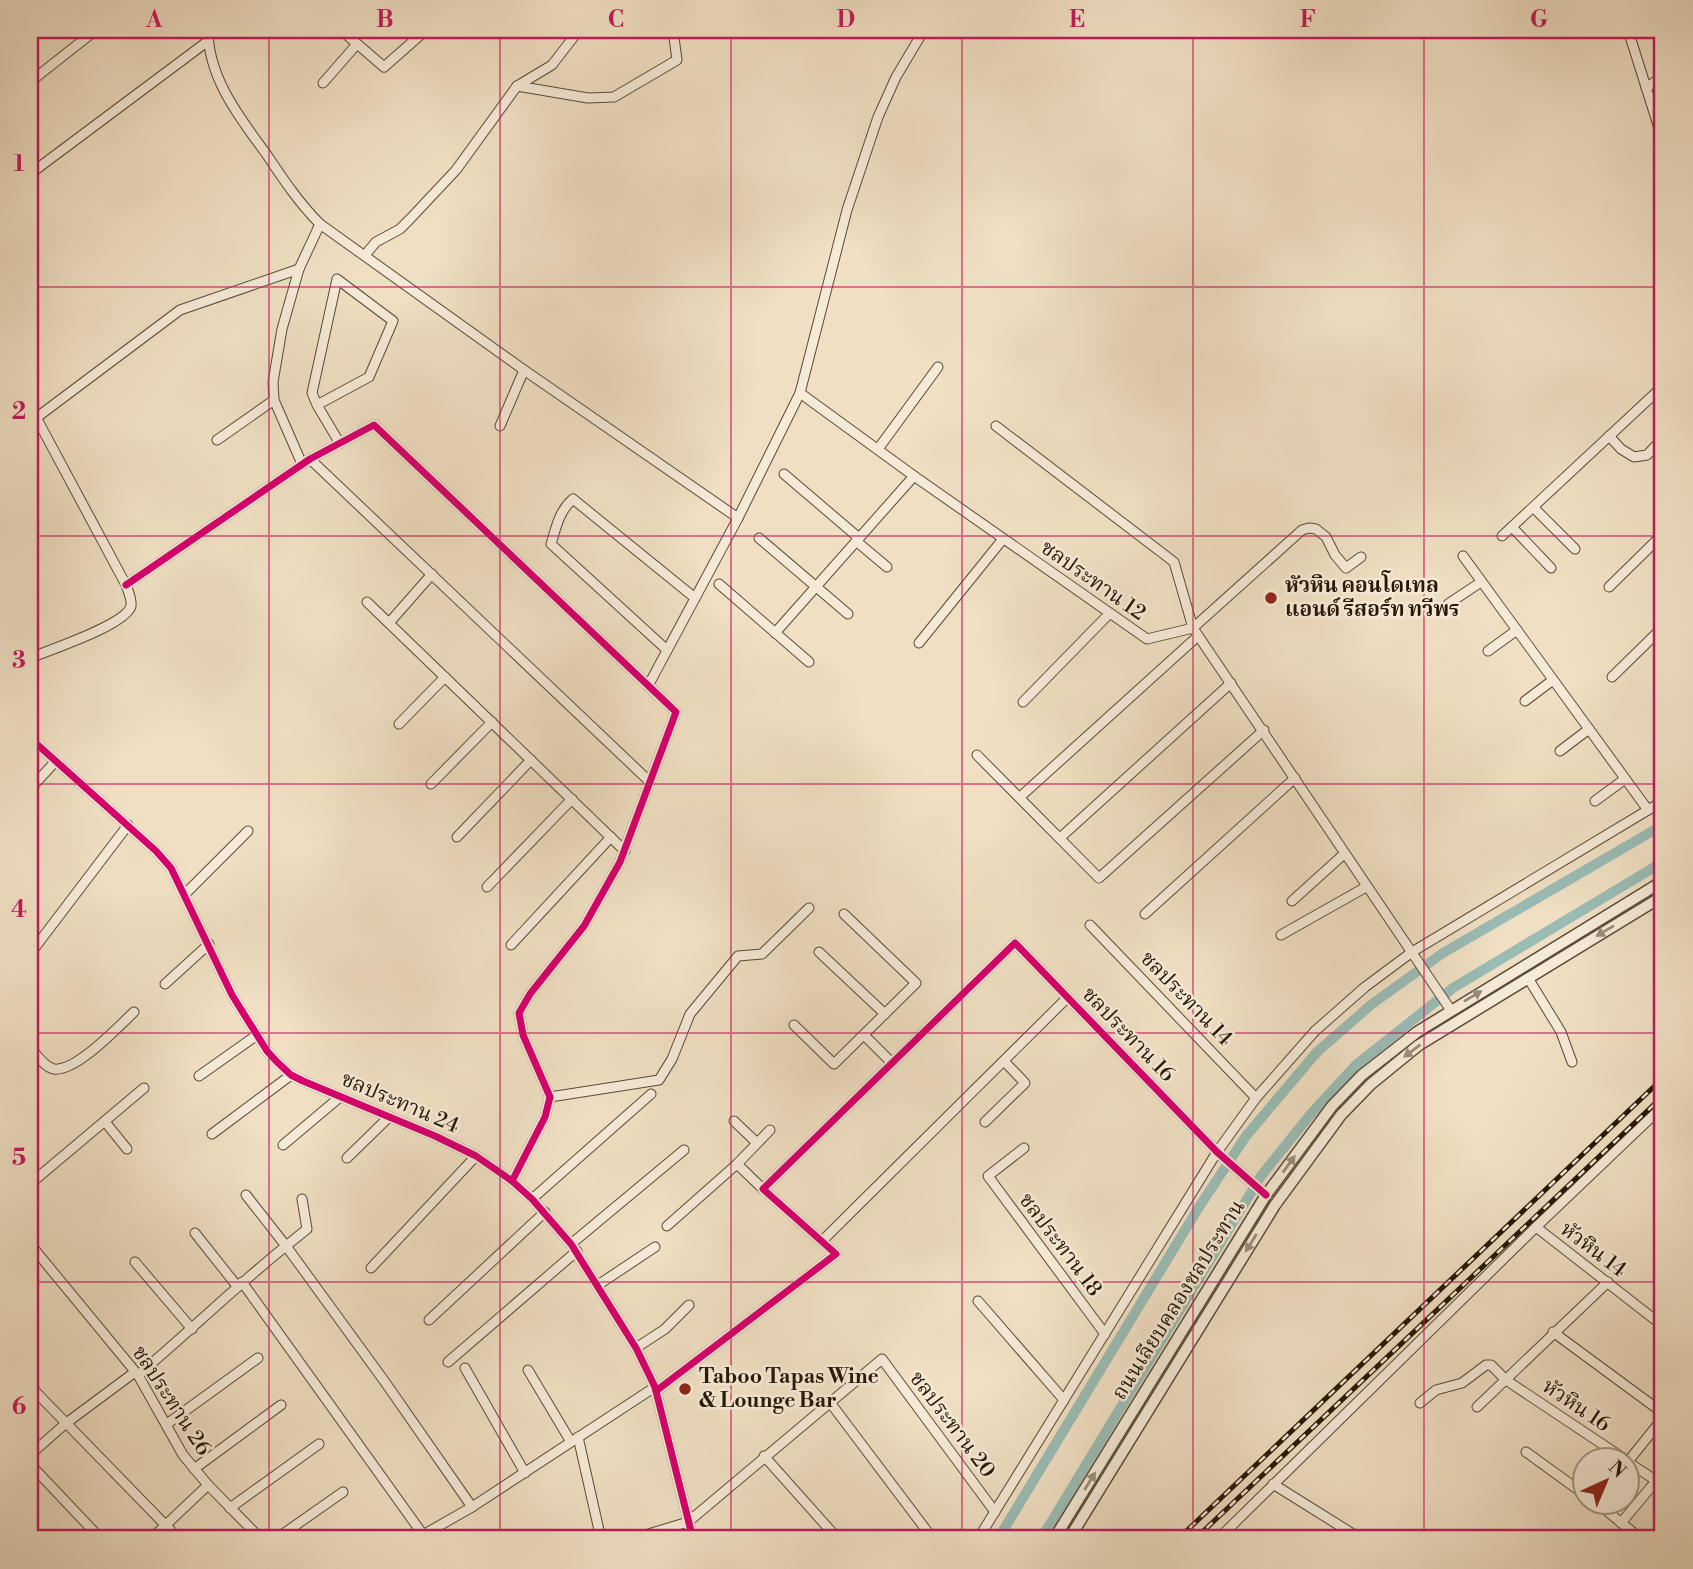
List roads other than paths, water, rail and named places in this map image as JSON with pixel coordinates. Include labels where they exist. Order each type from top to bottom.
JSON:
[{"type":"street","points":[[30,82],[96,30]]},
{"type":"street","points":[[208,30],[213,63],[227,97],[301,204],[320,224],[738,518]]},
{"type":"street","points":[[341,30],[384,67],[426,30]]},
{"type":"street","points":[[365,255],[376,242],[400,229],[456,170],[517,86],[552,65],[579,30]]},
{"type":"street","points":[[517,86],[588,98],[614,97],[677,60],[673,30]]},
{"type":"street","points":[[648,686],[738,518],[800,393],[847,210],[878,117],[896,77],[924,30]]},
{"type":"street","points":[[1628,30],[1663,141]]},
{"type":"street","points":[[30,174],[208,41]]},
{"type":"street","points":[[323,83],[357,44]]},
{"type":"street","points":[[1646,88],[1663,76]]},
{"type":"street","points":[[320,224],[299,269],[282,329],[273,382],[274,400],[306,461],[432,574],[649,781]]},
{"type":"street","points":[[30,432],[38,422],[180,310],[299,269]]},
{"type":"street","points":[[317,405],[369,377],[393,321],[337,279],[313,393],[317,405],[339,442]]},
{"type":"street","points":[[878,449],[938,367]]},
{"type":"street","points":[[500,426],[524,370]]},
{"type":"street","points":[[1502,536],[1663,386]]},
{"type":"street","name":"ชลประทาน 12","points":[[800,393],[1147,639],[1196,632]]},
{"type":"street","points":[[217,440],[274,400]]},
{"type":"street","points":[[30,406],[131,599],[131,607],[125,615],[111,624],[30,658]]},
{"type":"street","points":[[125,585],[306,461],[373,425],[676,712],[625,850],[584,926],[530,994],[519,1013],[523,1035],[550,1097],[545,1117],[512,1181]]},
{"type":"street","points":[[996,426],[1174,562],[1196,632],[1450,1009]]},
{"type":"street","points":[[1609,436],[1621,449],[1634,457],[1647,454],[1663,438]]},
{"type":"street","points":[[783,474],[887,567]]},
{"type":"street","points":[[775,633],[914,476]]},
{"type":"street","points":[[667,650],[551,544],[558,519],[566,505],[573,499],[695,598]]},
{"type":"street","points":[[1534,508],[1575,549]]},
{"type":"street","points":[[1512,527],[1551,568]]},
{"type":"street","points":[[1020,797],[1302,530],[1309,528],[1322,533],[1346,568],[1361,556]]},
{"type":"street","points":[[1609,587],[1663,534]]},
{"type":"street","points":[[759,538],[848,614]]},
{"type":"street","points":[[919,643],[1003,539]]},
{"type":"street","points":[[1463,556],[1648,810]]},
{"type":"street","points":[[389,623],[432,574]]},
{"type":"street","points":[[1448,604],[1481,582]]},
{"type":"street","points":[[719,584],[809,662]]},
{"type":"street","points":[[368,602],[625,850]]},
{"type":"street","points":[[1023,702],[1109,614]]},
{"type":"street","points":[[1612,677],[1663,627]]},
{"type":"street","points":[[1488,651],[1517,630]]},
{"type":"street","points":[[399,724],[445,677]]},
{"type":"street","points":[[1525,701],[1553,680]]},
{"type":"street","points":[[1061,837],[1231,683]]},
{"type":"street","points":[[431,784],[492,722]]},
{"type":"street","points":[[1560,751],[1589,729]]},
{"type":"street","points":[[977,755],[1100,878],[1264,730]]},
{"type":"street","name":"ชลประทาน 24","points":[[30,738],[172,868],[232,995],[267,1051],[291,1075],[456,1144],[476,1156],[532,1199],[574,1247],[636,1348],[656,1389],[693,1539]]},
{"type":"street","points":[[457,837],[531,760]]},
{"type":"street","points":[[30,789],[55,762]]},
{"type":"street","points":[[1145,914],[1295,778]]},
{"type":"street","points":[[1595,801],[1625,779]]},
{"type":"street","points":[[487,887],[572,799]]},
{"type":"street","points":[[978,1539],[1217,1152],[1256,1098],[1315,1031],[1365,987],[1412,952],[1663,801]]},
{"type":"street","points":[[30,954],[128,825]]},
{"type":"street","points":[[185,894],[248,831]]},
{"type":"street","points":[[511,945],[611,837]]},
{"type":"street","points":[[1292,901],[1344,854]]},
{"type":"street","name":"ถนนเลียบคลองชลประทาน","points":[[1054,1539],[1266,1195],[1332,1106],[1384,1056],[1450,1009],[1663,881]]},
{"type":"street","points":[[1281,935],[1366,887]]},
{"type":"street","name":"ถนนเลียบคลองชลประทาน","points":[[1069,1539],[1275,1205],[1341,1115],[1371,1084],[1419,1045],[1663,896]]},
{"type":"street","points":[[550,1097],[659,1080],[672,1059],[690,1014],[738,956],[762,954],[809,908]]},
{"type":"street","points":[[794,1025],[834,1064],[916,984],[844,914]]},
{"type":"street","name":"ชลประทาน 14","points":[[1090,925],[1256,1098]]},
{"type":"street","name":"ชลประทาน 16","points":[[892,1062],[1014,943],[1217,1152],[1266,1195]]},
{"type":"street","points":[[165,984],[209,944]]},
{"type":"street","points":[[819,952],[885,1014]]},
{"type":"street","points":[[1528,978],[1561,1032],[1572,1062]]},
{"type":"street","points":[[822,1241],[1067,998]]},
{"type":"street","points":[[30,1047],[45,1064],[58,1069],[85,1057],[134,1012]]},
{"type":"street","points":[[199,1076],[257,1035]]},
{"type":"street","points":[[763,1189],[892,1062],[864,1035]]},
{"type":"street","points":[[985,1122],[1025,1083],[1004,1061]]},
{"type":"street","points":[[212,1134],[291,1075]]},
{"type":"street","points":[[30,1184],[106,1123],[144,1088]]},
{"type":"street","points":[[532,1199],[651,1094]]},
{"type":"street","points":[[282,1145],[340,1097]]},
{"type":"street","points":[[1218,1539],[1663,1106]]},
{"type":"street","points":[[347,1158],[389,1117]]},
{"type":"street","points":[[734,1121],[757,1143]]},
{"type":"street","points":[[106,1123],[127,1149]]},
{"type":"street","points":[[667,1227],[737,1164],[770,1130]]},
{"type":"street","name":"ชลประทาน 18","points":[[1024,1148],[988,1176],[1104,1334]]},
{"type":"street","points":[[448,1362],[684,1150]]},
{"type":"street","points":[[371,1268],[476,1156]]},
{"type":"street","points":[[195,1233],[240,1284],[420,1537],[472,1507],[656,1389],[836,1254],[737,1164]]},
{"type":"street","points":[[246,1195],[286,1245],[472,1507]]},
{"type":"street","points":[[30,1455],[65,1424],[192,1329],[240,1284],[307,1229],[302,1199]]},
{"type":"street","points":[[429,1320],[545,1212]]},
{"type":"street","name":"หัวหิน 14","points":[[1536,1227],[1663,1326]]},
{"type":"street","name":"ชลประทาน 26","points":[[30,1244],[136,1373],[183,1455],[261,1539]]},
{"type":"street","points":[[598,1285],[655,1247]]},
{"type":"street","points":[[135,1262],[192,1329]]},
{"type":"street","points":[[1477,1407],[1501,1381],[1506,1380],[1608,1282]]},
{"type":"street","points":[[978,1301],[1064,1400]]},
{"type":"street","points":[[636,1348],[665,1329],[689,1306]]},
{"type":"street","points":[[1553,1332],[1663,1415],[1639,1446]]},
{"type":"street","points":[[167,1424],[258,1357]]},
{"type":"street","name":"ชลประทาน 20","points":[[829,1401],[881,1359],[995,1512]]},
{"type":"street","name":"หัวหิน 16","points":[[1420,1404],[1436,1391],[1462,1383],[1486,1365],[1491,1365],[1506,1380],[1603,1446]]},
{"type":"street","points":[[465,1368],[525,1473]]},
{"type":"street","points":[[528,1370],[575,1439],[601,1539]]},
{"type":"street","points":[[30,1386],[179,1539]]},
{"type":"street","points":[[632,1539],[688,1521],[829,1401],[933,1539]]},
{"type":"street","points":[[194,1469],[281,1405]]},
{"type":"street","points":[[230,1508],[319,1444]]},
{"type":"street","points":[[1526,1452],[1570,1484]]},
{"type":"street","points":[[764,1456],[838,1539]]},
{"type":"street","points":[[30,1464],[101,1539]]},
{"type":"street","name":"หัวหิน 16","points":[[1640,1471],[1659,1483]]},
{"type":"street","points":[[1621,1523],[1659,1483]]},
{"type":"street","points":[[1273,1484],[1361,1539]]},
{"type":"street","points":[[151,1539],[208,1485]]},
{"type":"street","points":[[276,1539],[343,1492]]},
{"type":"street","points":[[1613,1516],[1641,1539]]},
{"type":"waterway","points":[[998,1539],[1199,1207],[1246,1136],[1317,1052],[1372,1004],[1443,953],[1663,825]]},
{"type":"waterway","points":[[1041,1539],[1261,1176],[1310,1115],[1356,1065],[1453,988],[1663,862]]},
{"type":"railway","points":[[1178,1539],[1663,1078]]},
{"type":"railway","points":[[1195,1539],[1663,1096]]},
{"type":"place","name":"หัวหิน คอนโดเทล แอนด์ รีสอร์ท ทวีพร","points":[[1271,598]]},
{"type":"place","name":"Taboo Tapas Wine & Lounge Bar","points":[[685,1389]]}]
